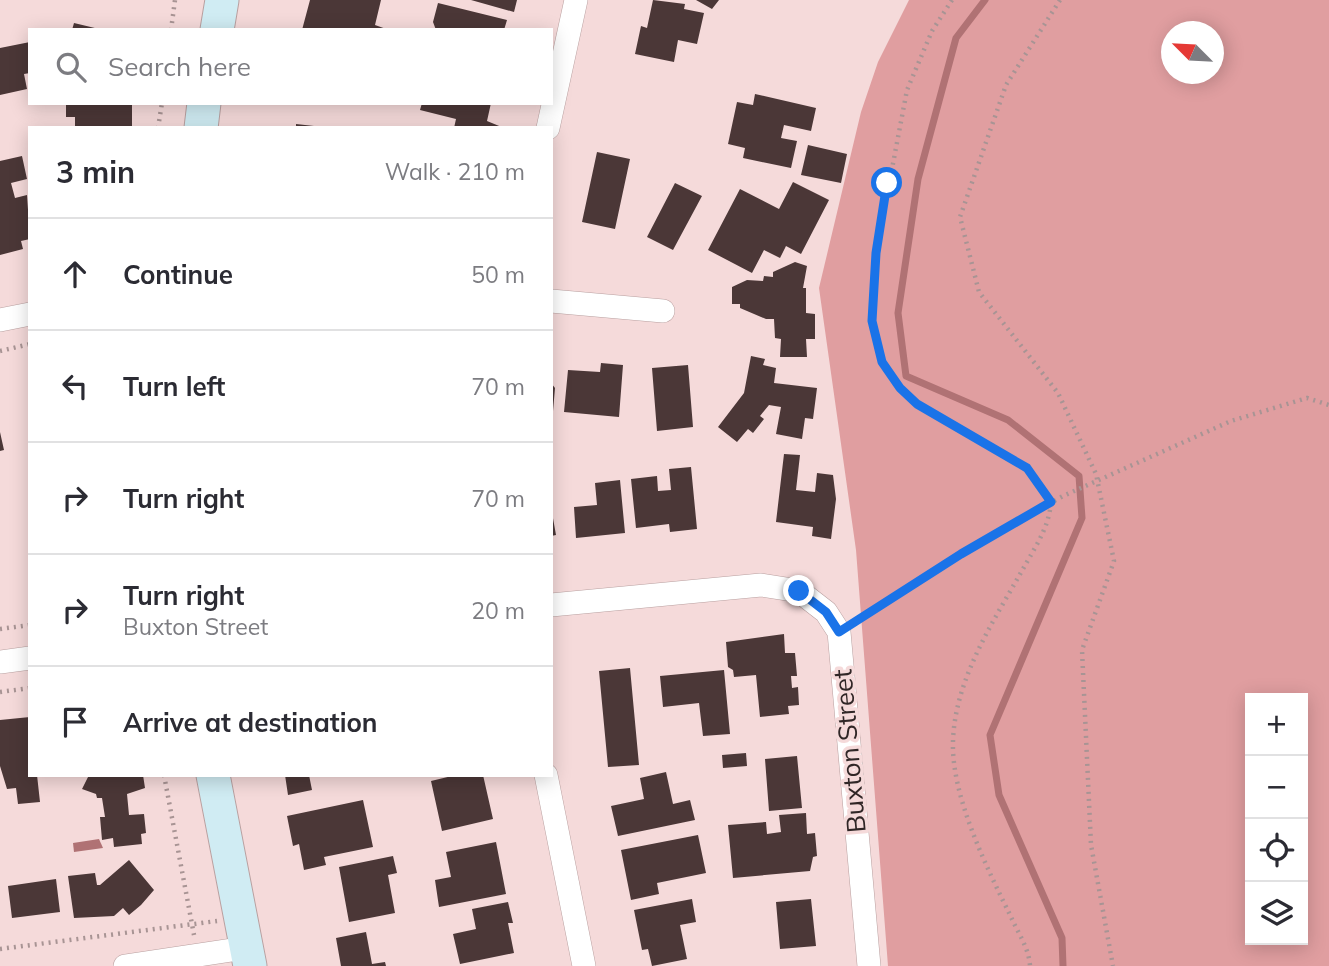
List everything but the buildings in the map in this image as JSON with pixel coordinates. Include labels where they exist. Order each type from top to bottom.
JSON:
[{"type":"street","points":[[217,28],[222,0]]},
{"type":"street","points":[[553,102],[566,33],[576,0]]},
{"type":"street","points":[[201,126],[204,105]]},
{"type":"street","points":[[548,126],[552,105]]},
{"type":"street","points":[[553,301],[663,311]]},
{"type":"street","points":[[0,320],[28,314]]},
{"type":"street","name":"Buxton Street","points":[[553,606],[761,585],[799,591],[826,612],[839,632],[869,966]]},
{"type":"street","points":[[0,662],[28,658]]},
{"type":"street","points":[[125,966],[248,957],[213,777]]},
{"type":"street","points":[[546,777],[584,966]]},
{"type":"path","points":[[172,28],[176,0]]},
{"type":"path","points":[[952,0],[932,31],[907,90],[876,253],[872,321],[882,362],[900,388],[917,404],[1027,468],[1051,502],[1048,525],[992,626],[961,692],[953,741],[953,764],[965,807],[991,873],[1023,939],[1030,966]]},
{"type":"path","points":[[1060,0],[1006,85],[960,217],[979,292],[1058,393],[1097,481],[1114,561],[1082,650],[1091,845],[1113,966]]},
{"type":"path","points":[[158,126],[162,105]]},
{"type":"path","points":[[0,351],[28,344]]},
{"type":"path","points":[[839,632],[961,554],[1051,502],[1231,421],[1307,398],[1329,405]]},
{"type":"path","points":[[0,629],[28,625]]},
{"type":"path","points":[[0,692],[28,688]]},
{"type":"path","points":[[0,949],[190,925],[164,777]]},
{"type":"shaded area","points":[[909,0],[1329,0],[1329,966],[888,966],[856,550],[819,288],[861,112],[878,62]]},
{"type":"shaded area","points":[[99,839],[103,848],[74,852],[73,843]]},
{"type":"waterway","points":[[985,0],[956,38],[918,179],[898,313],[906,376],[1008,420],[1079,476],[1082,518],[990,735],[999,795],[1062,938],[1063,966]]},
{"type":"route","points":[[799,591],[826,612],[839,632],[961,554],[1051,502],[1027,468],[917,404],[900,388],[882,362],[872,321],[876,253],[887,183]]}]
